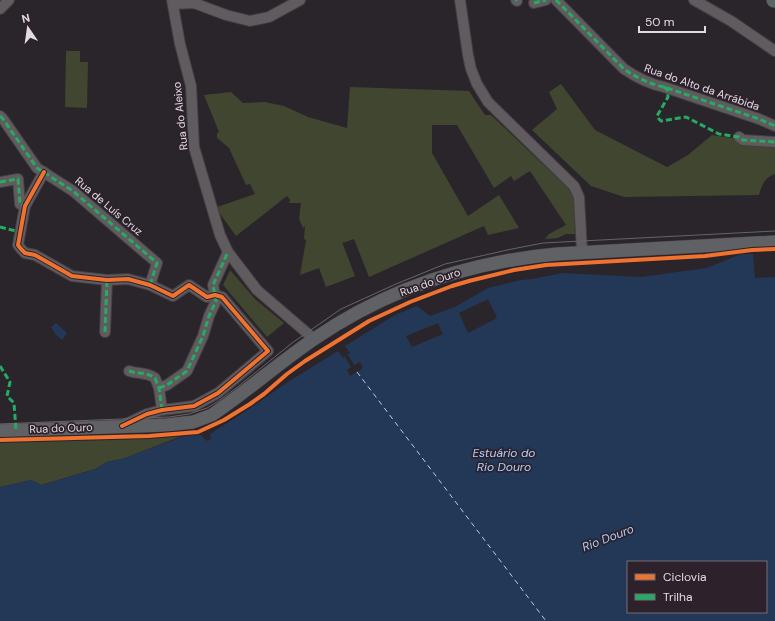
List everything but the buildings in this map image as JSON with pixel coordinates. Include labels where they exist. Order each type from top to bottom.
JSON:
[{"type":"main road","name":"Rua do Ouro","points":[[0,431],[167,425],[192,422],[212,415],[314,339],[365,308],[422,282],[476,266],[529,256],[775,242]]},
{"type":"street","points":[[0,9],[9,0]]},
{"type":"street","points":[[172,2],[194,3],[226,15],[250,21],[269,17],[300,0]]},
{"type":"street","points":[[460,0],[471,69],[477,84],[488,102],[574,186],[579,197],[582,252]]},
{"type":"street","points":[[534,3],[546,0]]},
{"type":"street","name":"Rua do Alto da Arrábida","points":[[556,0],[624,70],[636,77],[759,119],[775,126]]},
{"type":"street","points":[[694,0],[731,21],[775,51]]},
{"type":"street","name":"Rua do Aleixo","points":[[172,2],[180,44],[191,86],[194,148],[220,235],[228,252],[257,290],[314,339]]},
{"type":"street","name":"Rua de Luís Cruz","points":[[0,116],[37,168],[79,195],[157,263],[150,285]]},
{"type":"street","points":[[739,137],[743,140],[775,142]]},
{"type":"street","points":[[44,172],[25,206],[18,245],[25,253],[35,255],[72,276],[107,280],[128,279],[150,285],[173,296],[190,285],[207,297],[215,295]]},
{"type":"street","points":[[0,182],[18,180],[20,204],[25,206]]},
{"type":"street","points":[[159,388],[167,386],[187,371],[203,336],[208,316],[216,301],[213,285],[228,252]]},
{"type":"street","points":[[105,332],[107,280]]},
{"type":"street","name":"Rua do Ouro","points":[[122,426],[147,414],[162,410],[194,406],[218,393],[268,351],[222,297],[215,295]]},
{"type":"street","points":[[129,372],[145,373],[152,375],[155,378],[159,388],[162,410]]},
{"type":"green space","points":[[66,51],[80,51],[80,62],[88,62],[87,108],[65,107]]},
{"type":"green space","points":[[561,84],[595,130],[667,167],[688,155],[712,135],[775,145],[775,174],[764,182],[759,195],[624,197],[591,186],[532,130],[557,109],[549,92]]},
{"type":"green space","points":[[350,87],[469,91],[485,115],[491,115],[569,189],[574,198],[575,234],[566,234],[558,238],[545,239],[549,234],[566,225],[530,171],[514,181],[511,176],[494,188],[457,125],[432,125],[432,153],[468,216],[499,195],[519,228],[488,235],[484,226],[369,277],[354,239],[343,243],[342,242],[355,276],[326,287],[319,268],[300,275],[306,240],[304,239],[305,226],[303,228],[299,219],[301,203],[289,203],[290,200],[287,196],[236,236],[218,211],[217,207],[255,194],[250,184],[246,185],[229,148],[217,138],[217,133],[219,132],[204,95],[231,92],[243,103],[265,102],[284,106],[308,117],[347,128]]},
{"type":"green space","points":[[230,270],[255,299],[284,323],[267,337],[223,285]]},
{"type":"green space","points":[[187,434],[125,458],[107,462],[95,469],[41,485],[31,480],[0,487],[0,440]]},
{"type":"water","name":"Estuário do Rio Douro","points":[[741,254],[753,254],[755,278],[775,277],[775,621],[0,621],[0,487],[31,480],[42,485],[95,469],[107,462],[125,458],[187,435],[201,435],[207,441],[211,439],[210,434],[288,382],[338,351],[343,358],[350,353],[345,346],[395,315],[417,306],[430,316],[455,307],[488,288],[521,280],[563,273],[641,277],[707,268]]},
{"type":"water","points":[[56,323],[67,333],[62,340],[56,335],[51,327]]},
{"type":"pier","points":[[488,299],[497,318],[468,333],[459,313]]},
{"type":"pier","points":[[438,323],[443,334],[412,347],[406,336]]},
{"type":"pier","points":[[348,355],[354,365],[360,362],[363,368],[350,376],[347,370],[351,367],[345,357]]},
{"type":"ferry route","points":[[357,372],[546,621]]},
{"type":"tram line","points":[[0,424],[169,417],[189,414],[207,408],[235,389],[292,343],[341,309],[445,264],[543,243],[775,231]]},
{"type":"marked path","points":[[534,3],[546,0]]},
{"type":"marked path","points":[[556,0],[624,69],[633,75],[653,84],[759,119],[775,126]]},
{"type":"marked path","points":[[664,87],[667,89],[668,97],[657,116],[661,121],[686,117],[719,134],[739,137],[743,140],[775,142]]},
{"type":"marked path","points":[[0,116],[37,168],[73,191],[157,263],[150,285]]},
{"type":"marked path","points":[[0,182],[18,179],[20,204],[25,206]]},
{"type":"marked path","points":[[0,227],[20,232]]},
{"type":"marked path","points":[[159,388],[167,385],[187,371],[203,336],[209,316],[216,301],[213,285],[228,252]]},
{"type":"marked path","points":[[105,332],[107,280]]},
{"type":"marked path","points":[[0,366],[10,382],[7,396],[14,403],[16,430]]},
{"type":"marked path","points":[[129,371],[149,375],[155,378],[159,388],[162,410]]},
{"type":"cycle path","points":[[44,172],[25,206],[18,245],[25,253],[35,255],[72,276],[107,280],[128,279],[150,285],[173,296],[189,285],[207,297],[215,295],[222,297],[268,351],[218,393],[194,406],[162,410],[147,414],[122,426]]},
{"type":"cycle path","points":[[0,440],[149,436],[198,432],[224,420],[250,404],[305,361],[369,321],[410,302],[469,281],[514,270],[546,265],[705,256],[752,250],[775,249]]},
{"type":"water label","name":"Rio Douro","points":[[608,538]]}]
